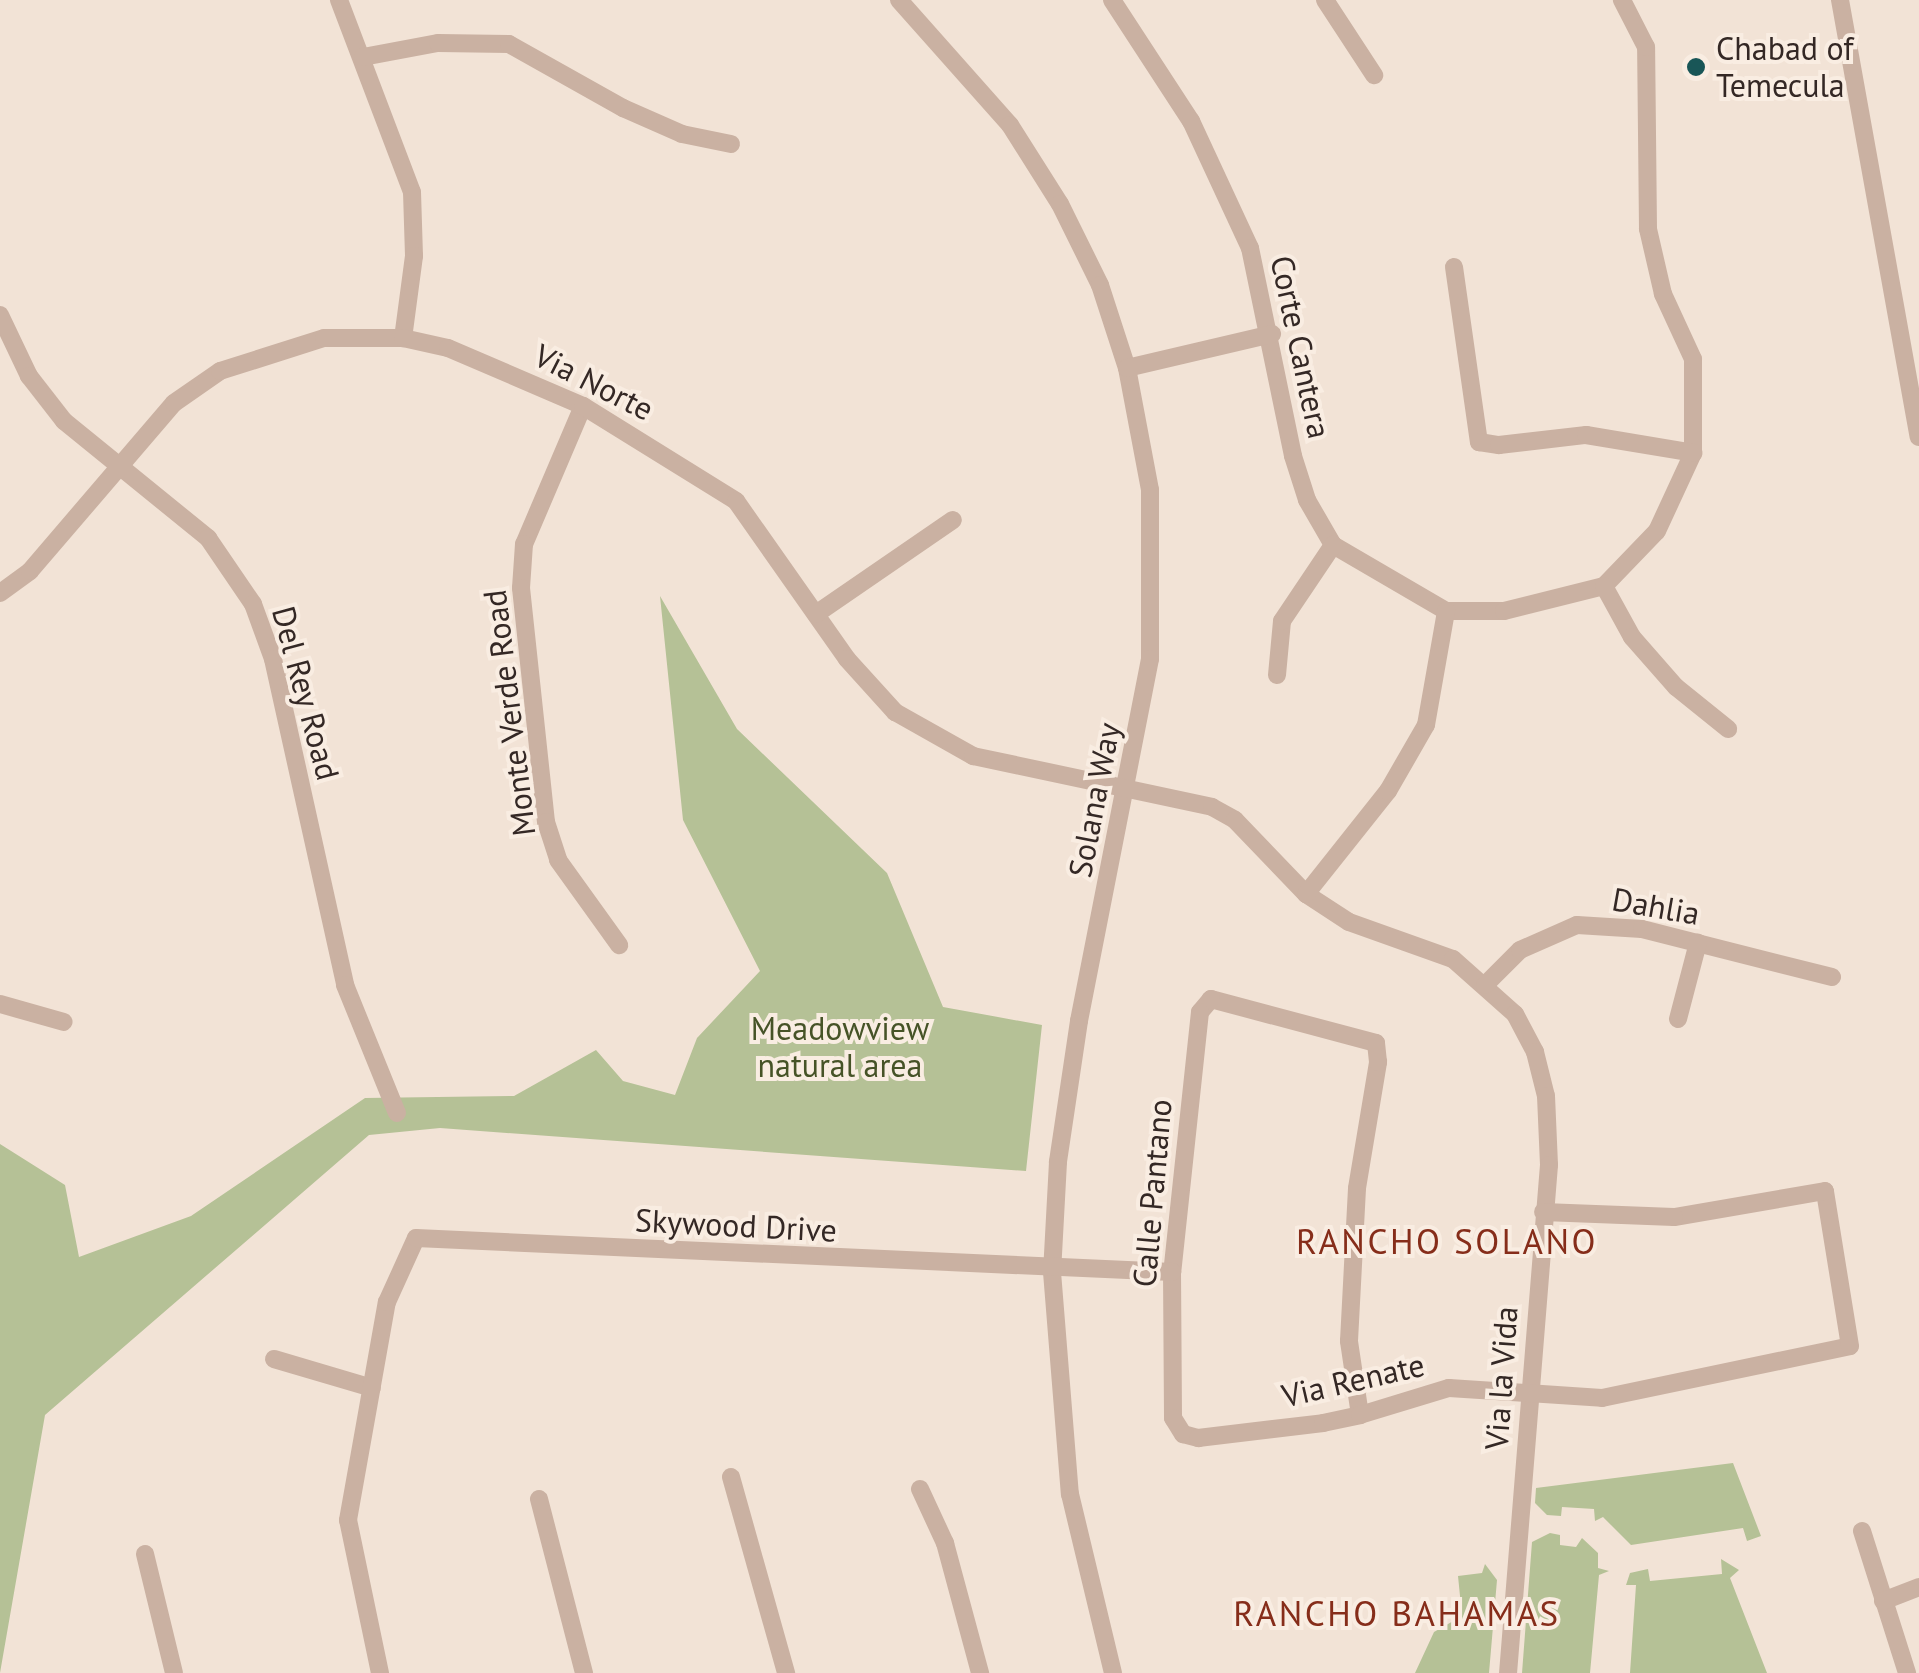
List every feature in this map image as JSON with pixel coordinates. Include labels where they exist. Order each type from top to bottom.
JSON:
[{"type":"street","points":[[339,0],[412,192],[414,256],[403,338]]},
{"type":"street","name":"Solana Way","points":[[900,0],[1010,126],[1060,204],[1100,285],[1127,368],[1150,490],[1154,582],[1150,659],[1129,786],[1079,1021],[1058,1162],[1052,1272],[1070,1494],[1113,1673]]},
{"type":"street","name":"Corte Cantera","points":[[1112,0],[1158,64],[1221,179],[1250,248],[1272,334],[1293,456],[1307,500],[1333,545],[1446,611]]},
{"type":"street","points":[[1326,0],[1374,75]]},
{"type":"street","points":[[1306,894],[1388,791],[1426,725],[1446,611],[1504,611],[1604,586],[1657,532],[1694,453],[1693,360],[1663,294],[1648,229],[1646,47],[1622,0]]},
{"type":"street","points":[[1840,0],[1919,437]]},
{"type":"street","points":[[363,57],[438,43],[509,44],[623,108],[682,134],[731,144]]},
{"type":"street","points":[[1454,266],[1479,442],[1500,446],[1586,435],[1694,453]]},
{"type":"street","name":"Del Rey Road","points":[[0,314],[29,376],[64,421],[208,538],[253,604],[273,659],[345,986],[397,1113]]},
{"type":"street","points":[[1127,368],[1272,334]]},
{"type":"street","name":"Via Norte","points":[[0,593],[30,571],[174,403],[220,371],[324,338],[403,338],[448,348],[583,406],[736,501],[816,614],[896,712],[973,756],[1129,786]]},
{"type":"street","name":"Monte Verde Road","points":[[583,406],[524,544],[521,588],[546,822],[558,860],[619,944]]},
{"type":"street","points":[[816,614],[952,520]]},
{"type":"street","points":[[1277,675],[1282,621],[1333,545]]},
{"type":"street","points":[[1604,586],[1632,637],[1676,687],[1728,729]]},
{"type":"street","name":"Via la Vida","points":[[1129,786],[1212,808],[1235,820],[1306,894],[1349,922],[1453,959],[1514,1014],[1535,1052],[1546,1114],[1543,1212],[1508,1673]]},
{"type":"street","name":"Dahlia","points":[[1485,985],[1520,950],[1577,925],[1642,928],[1832,977]]},
{"type":"street","points":[[1678,1019],[1698,943]]},
{"type":"street","name":"Calle Pantano","points":[[1173,1418],[1172,1272],[1200,1012],[1211,999],[1232,1000],[1376,1043],[1378,1062],[1356,1188],[1349,1341],[1360,1415]]},
{"type":"street","points":[[0,1004],[64,1022]]},
{"type":"street","name":"Via Renate","points":[[1173,1418],[1183,1434],[1198,1438],[1360,1415],[1450,1388],[1602,1398],[1660,1390],[1850,1346],[1825,1190],[1674,1218],[1543,1212]]},
{"type":"street","name":"Skywood Drive","points":[[372,1388],[386,1302],[416,1238],[1052,1272],[1172,1272]]},
{"type":"street","points":[[274,1358],[372,1388],[348,1520],[380,1673]]},
{"type":"street","points":[[731,1477],[786,1673]]},
{"type":"street","points":[[920,1489],[945,1543],[980,1673]]},
{"type":"street","points":[[539,1499],[584,1673]]},
{"type":"street","points":[[1862,1531],[1907,1673]]},
{"type":"street","points":[[145,1554],[174,1673]]},
{"type":"street","points":[[1884,1600],[1919,1587]]},
{"type":"green space","name":"Meadowview natural area","points":[[660,596],[737,729],[887,873],[943,1007],[1042,1025],[1026,1171],[440,1128],[369,1135],[45,1415],[0,1673],[0,1144],[65,1185],[79,1257],[191,1216],[365,1098],[514,1096],[596,1050],[623,1081],[675,1095],[697,1038],[760,971],[683,820]]},
{"type":"green space","points":[[1733,1463],[1761,1536],[1747,1541],[1743,1528],[1631,1545],[1603,1517],[1595,1521],[1594,1509],[1562,1507],[1561,1516],[1547,1515],[1535,1503],[1536,1488]]},
{"type":"green space","points":[[1550,1533],[1560,1535],[1560,1545],[1576,1547],[1582,1538],[1598,1553],[1598,1568],[1609,1571],[1599,1575],[1590,1673],[1522,1673],[1532,1542]]},
{"type":"green space","points":[[1721,1559],[1739,1570],[1730,1578],[1767,1673],[1630,1673],[1636,1585],[1626,1585],[1630,1573],[1648,1569],[1650,1581],[1722,1574]]},
{"type":"green space","points":[[1485,1564],[1497,1580],[1489,1673],[1415,1673],[1434,1632],[1462,1616],[1458,1576],[1482,1573]]},
{"type":"place","name":"Chabad of Temecula","points":[[1696,67]]},
{"type":"district","name":"RANCHO SOLANO","points":[[1447,1241]]},
{"type":"district","name":"RANCHO BAHAMAS","points":[[1397,1613]]}]
